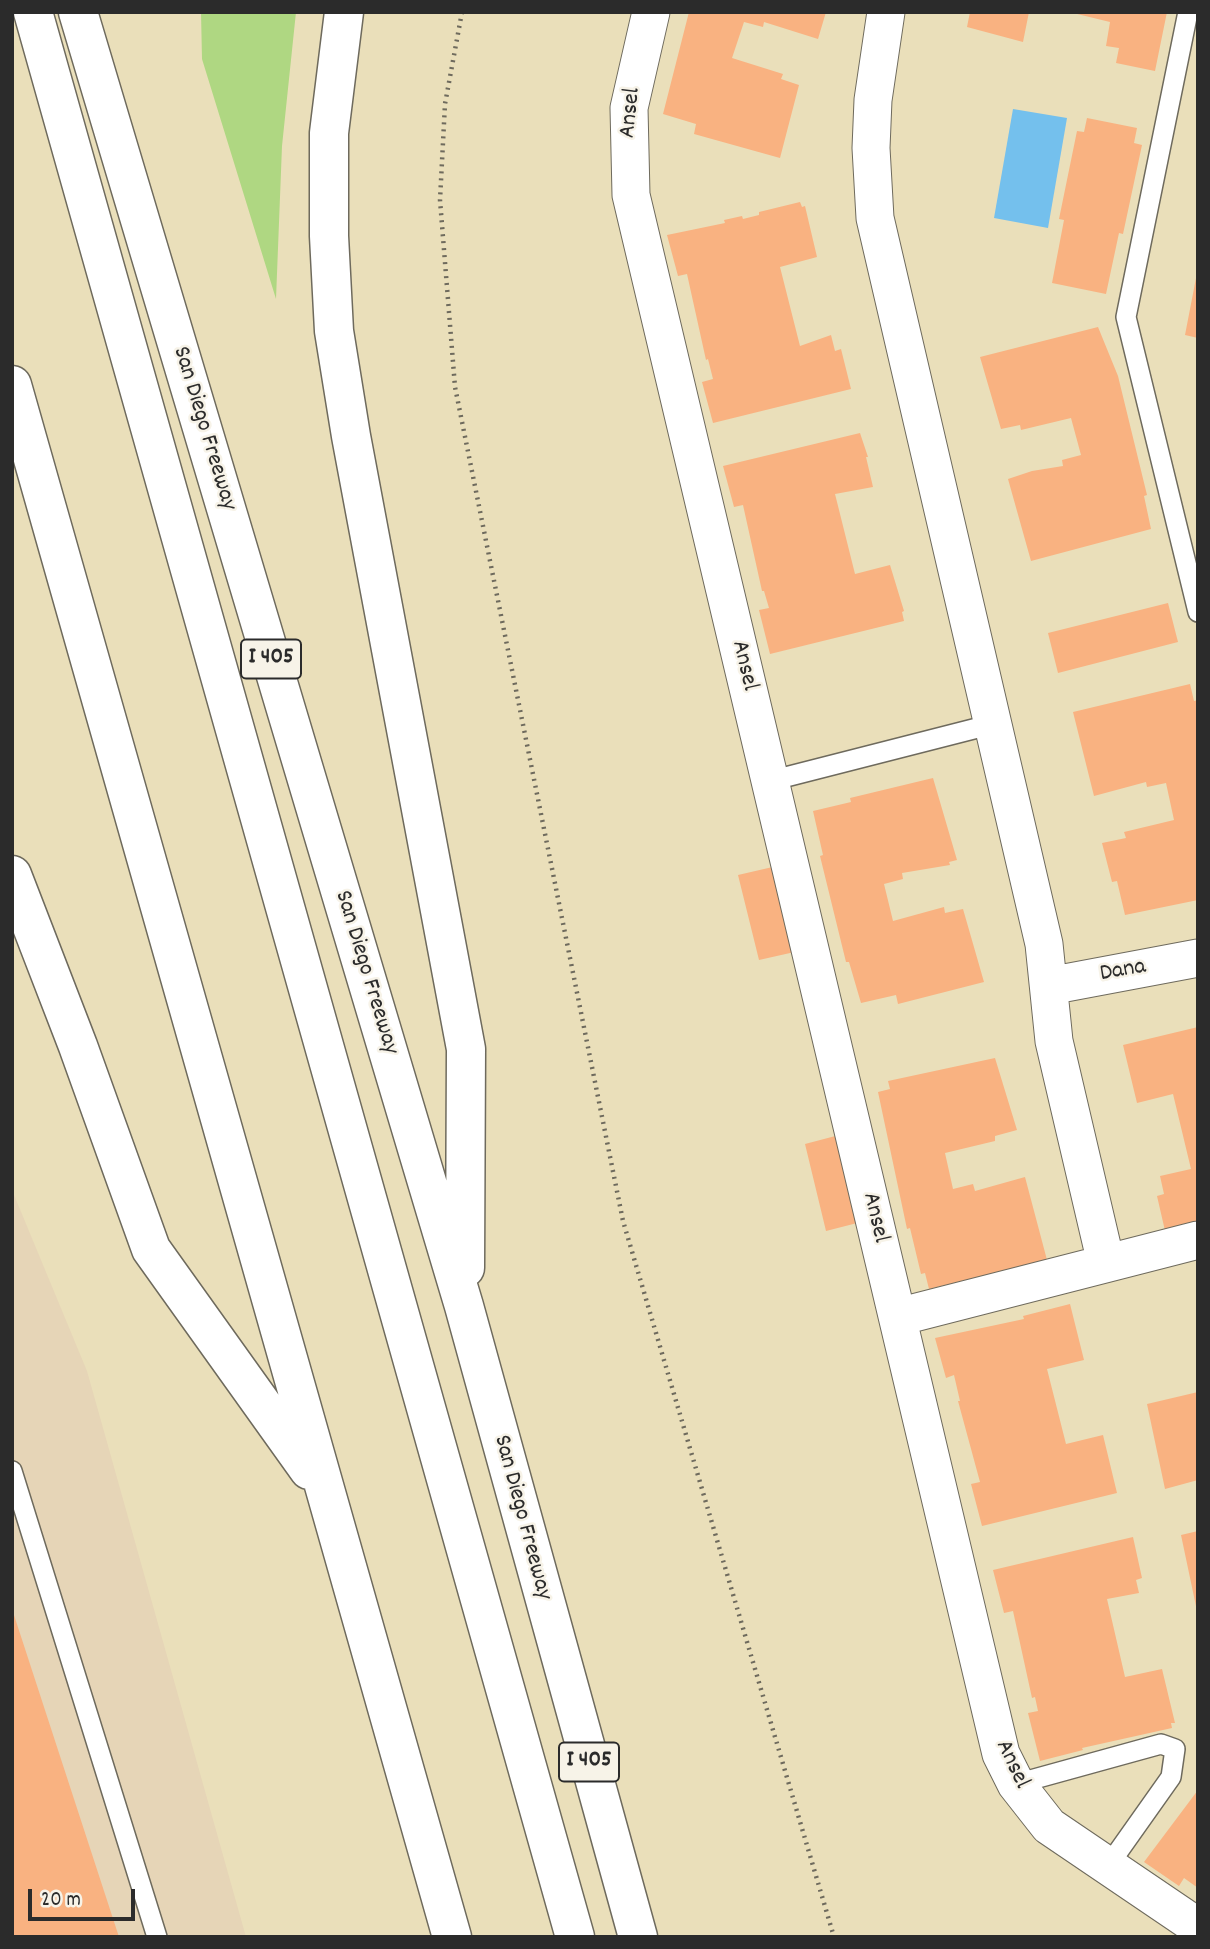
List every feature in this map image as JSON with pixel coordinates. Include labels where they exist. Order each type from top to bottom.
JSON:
[{"type":"highway","points":[[33,12],[575,1937]]},
{"type":"highway","name":"San Diego Freeway","points":[[78,12],[464,1306],[638,1937]]},
{"type":"highway","points":[[344,12],[329,133],[329,236],[334,331],[351,436],[466,1049],[464,1306]]},
{"type":"highway","points":[[12,385],[452,1937]]},
{"type":"highway","points":[[12,875],[78,1046],[151,1249],[324,1492]]},
{"type":"street","name":"Ansel","points":[[651,12],[629,108],[628,184],[1001,1754],[1016,1784],[1049,1826],[1198,1927]]},
{"type":"street","points":[[886,12],[873,100],[871,148],[875,218],[1044,944],[1054,1041],[1106,1262]]},
{"type":"street","name":"Dana","points":[[1049,986],[1198,958]]},
{"type":"street","points":[[898,1317],[1198,1240]]},
{"type":"lane","points":[[1188,12],[1126,317],[1198,612]]},
{"type":"lane","points":[[770,781],[993,724]]},
{"type":"lane","points":[[12,1471],[158,1937]]},
{"type":"lane","points":[[1016,1784],[1161,1744],[1175,1749],[1171,1777],[1108,1866]]},
{"type":"path","points":[[462,12],[445,104],[440,200],[457,400],[623,1221],[834,1937]]},
{"type":"shaded area","points":[[12,1190],[87,1371],[246,1937],[12,1937]]},
{"type":"green space","points":[[201,12],[296,12],[282,146],[276,299],[202,59]]},
{"type":"water","points":[[1013,109],[1067,118],[1048,228],[994,218]]},
{"type":"building","points":[[689,12],[826,12],[818,39],[764,22],[763,27],[744,22],[732,58],[783,74],[781,79],[799,85],[780,158],[694,134],[696,124],[663,114]]},
{"type":"building","points":[[970,12],[1029,12],[1023,42],[967,27]]},
{"type":"building","points":[[1069,12],[1167,12],[1155,71],[1116,63],[1119,48],[1106,46],[1110,22]]},
{"type":"building","points":[[1087,118],[1137,128],[1134,143],[1142,145],[1123,234],[1119,233],[1106,294],[1052,283],[1064,220],[1059,219],[1077,131],[1084,132]]},
{"type":"building","points":[[800,202],[802,207],[805,206],[817,257],[780,267],[800,346],[831,335],[835,351],[841,349],[851,389],[713,423],[702,382],[713,379],[708,359],[706,360],[687,274],[678,276],[667,235],[725,223],[724,220],[742,216],[743,219],[759,215],[759,212]]},
{"type":"building","points":[[1198,278],[1198,338],[1185,335]]},
{"type":"building","points":[[1098,327],[1118,376],[1147,495],[1144,496],[1151,529],[1031,561],[1008,479],[1032,471],[1063,466],[1062,460],[1081,455],[1071,418],[1021,430],[1020,425],[1001,429],[980,357]]},
{"type":"building","points":[[860,433],[868,457],[873,487],[835,494],[855,574],[890,565],[904,611],[904,621],[770,654],[759,610],[769,608],[762,591],[743,505],[734,507],[723,466]]},
{"type":"building","points":[[1168,603],[1178,642],[1058,673],[1048,633]]},
{"type":"building","points":[[1190,684],[1194,701],[1198,700],[1198,900],[1125,915],[1117,881],[1112,882],[1102,843],[1126,838],[1124,832],[1174,820],[1166,783],[1147,787],[1146,782],[1094,796],[1073,712]]},
{"type":"building","points":[[933,778],[957,860],[949,862],[950,865],[902,873],[903,879],[884,884],[893,921],[944,907],[945,913],[963,909],[984,982],[898,1004],[896,995],[861,1003],[849,962],[846,962],[820,856],[823,855],[813,811],[851,802],[850,798]]},
{"type":"building","points":[[777,866],[799,951],[759,960],[738,875]]},
{"type":"building","points":[[1198,1027],[1198,1228],[1166,1235],[1157,1196],[1164,1194],[1160,1176],[1191,1169],[1173,1094],[1137,1103],[1123,1045]]},
{"type":"building","points":[[995,1058],[1017,1130],[995,1136],[995,1141],[945,1153],[953,1189],[973,1184],[975,1191],[1025,1177],[1047,1260],[929,1289],[925,1273],[921,1274],[910,1228],[907,1229],[878,1092],[890,1089],[888,1081]]},
{"type":"building","points":[[843,1134],[865,1221],[826,1231],[805,1144]]},
{"type":"building","points":[[1070,1304],[1084,1360],[1047,1369],[1066,1444],[1103,1435],[1117,1493],[982,1526],[971,1484],[980,1482],[958,1401],[954,1375],[946,1378],[935,1338],[1024,1319],[1023,1316]]},
{"type":"building","points":[[1198,1392],[1198,1480],[1165,1489],[1147,1404]]},
{"type":"building","points":[[1198,1531],[1198,1611],[1197,1611],[1181,1535]]},
{"type":"building","points":[[1133,1537],[1142,1578],[1136,1580],[1139,1593],[1107,1599],[1125,1677],[1162,1669],[1175,1723],[1171,1723],[1172,1728],[1082,1748],[1083,1750],[1040,1761],[1028,1713],[1038,1711],[1035,1697],[1032,1698],[1013,1611],[1004,1613],[993,1570]]},
{"type":"building","points":[[13,1612],[119,1937],[12,1937]]},
{"type":"building","points":[[1198,1790],[1198,1888],[1184,1878],[1179,1886],[1144,1862]]}]
